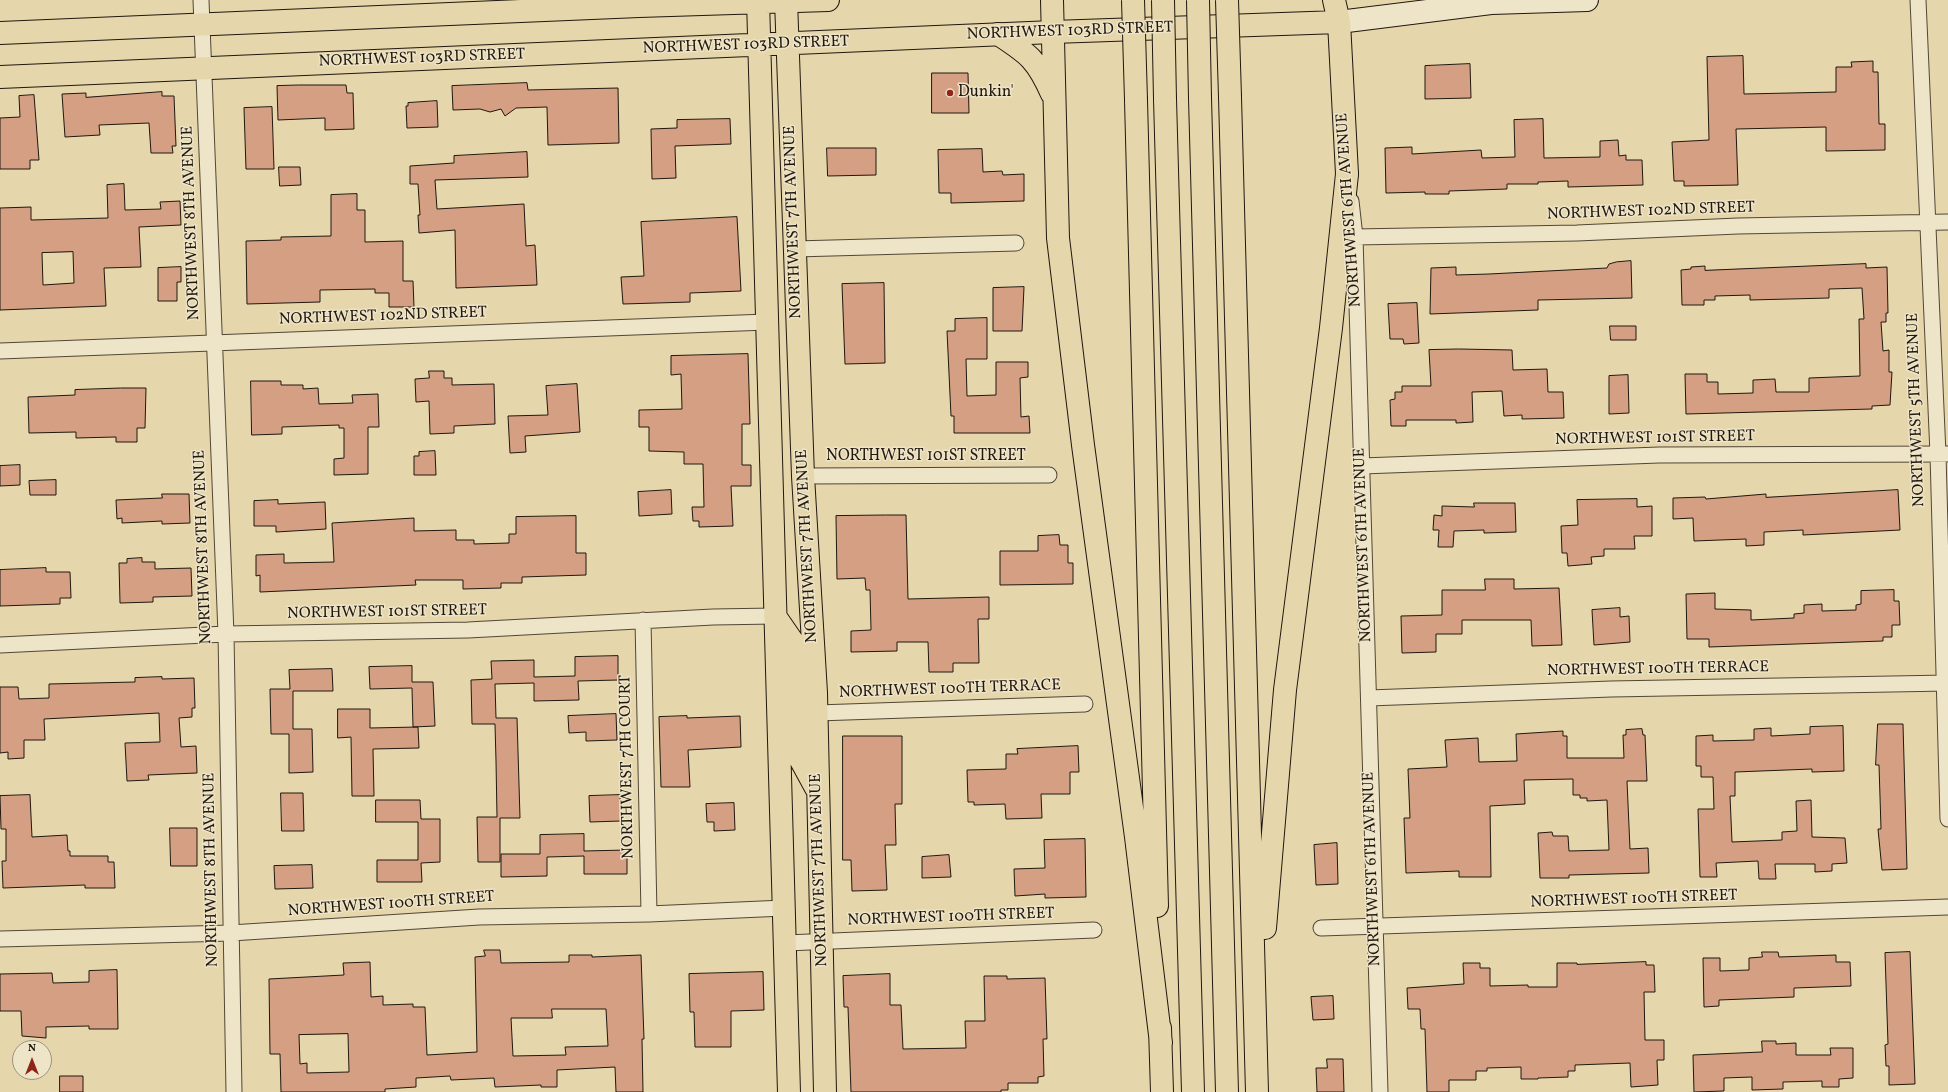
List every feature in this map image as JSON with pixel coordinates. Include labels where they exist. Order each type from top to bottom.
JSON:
[{"type":"main road","points":[[0,33],[758,1],[828,0]]},
{"type":"main road","points":[[1052,0],[1056,103],[1058,238],[1083,445],[1136,837],[1161,1043]]},
{"type":"main road","points":[[1133,0],[1162,1092]]},
{"type":"main road","points":[[1162,0],[1193,1092]]},
{"type":"main road","points":[[1198,0],[1227,1092]]},
{"type":"main road","points":[[1227,0],[1257,1092]]},
{"type":"main road","name":"NORTHWEST 6TH AVENUE","points":[[1334,0],[1339,22],[1347,174]]},
{"type":"main road","name":"NORTHWEST 103RD STREET","points":[[0,77],[998,34],[1339,22],[1488,1],[1587,0]]},
{"type":"main road","name":"NORTHWEST 7TH AVENUE","points":[[758,1],[775,616],[786,943],[789,1092]]},
{"type":"main road","name":"NORTHWEST 7TH AVENUE","points":[[786,1],[804,476],[816,713],[817,789],[823,941],[825,1092]]},
{"type":"main road","points":[[998,34],[1024,51],[1041,70],[1056,103]]},
{"type":"main road","points":[[1256,1039],[1285,690],[1331,328],[1347,174]]},
{"type":"main road","points":[[767,322],[782,356],[784,451],[804,476]]},
{"type":"main road","points":[[775,616],[795,645],[798,755],[817,789]]},
{"type":"street","name":"NORTHWEST 8TH AVENUE","points":[[201,0],[226,634],[234,1092]]},
{"type":"street","name":"NORTHWEST 5TH AVENUE","points":[[1918,0],[1928,223],[1943,454],[1948,819]]},
{"type":"street","name":"NORTHWEST 6TH AVENUE","points":[[1347,174],[1355,237],[1380,1092]]},
{"type":"street","name":"NORTHWEST 102ND STREET","points":[[1355,237],[1948,222]]},
{"type":"street","points":[[795,249],[1016,243]]},
{"type":"street","name":"NORTHWEST 102ND STREET","points":[[0,351],[767,322]]},
{"type":"street","name":"NORTHWEST 101ST STREET","points":[[1362,466],[1659,455],[1943,454]]},
{"type":"street","name":"NORTHWEST 101ST STREET","points":[[804,476],[1049,474]]},
{"type":"street","name":"NORTHWEST 101ST STREET","points":[[0,645],[226,634],[468,630],[642,620],[775,616]]},
{"type":"street","name":"NORTHWEST 7TH COURT","points":[[642,620],[649,914]]},
{"type":"street","name":"NORTHWEST 100TH TERRACE","points":[[1368,698],[1611,689],[1946,683]]},
{"type":"street","name":"NORTHWEST 100TH TERRACE","points":[[816,713],[1085,704]]},
{"type":"street","name":"NORTHWEST 100TH STREET","points":[[1322,928],[1948,907]]},
{"type":"street","name":"NORTHWEST 100TH STREET","points":[[0,939],[231,933],[479,917],[649,914],[784,908]]},
{"type":"street","name":"NORTHWEST 100TH STREET","points":[[786,943],[1094,930]]},
{"type":"building","points":[[1743,56],[1744,94],[1836,92],[1836,67],[1852,67],[1851,62],[1873,61],[1873,72],[1878,72],[1879,124],[1885,124],[1885,150],[1826,151],[1826,127],[1736,129],[1738,185],[1684,186],[1684,181],[1674,181],[1672,142],[1709,140],[1707,57]]},
{"type":"building","points":[[1470,64],[1471,98],[1425,99],[1425,66]]},
{"type":"building","points":[[932,73],[968,73],[969,113],[932,113]]},
{"type":"building","points":[[527,83],[528,90],[618,88],[619,143],[548,145],[547,107],[516,108],[505,116],[501,109],[490,112],[480,109],[453,110],[452,86]]},
{"type":"building","points":[[346,85],[347,93],[353,93],[354,129],[325,130],[325,118],[278,120],[277,86]]},
{"type":"building","points":[[162,92],[162,96],[174,96],[176,146],[172,146],[173,153],[151,153],[149,123],[99,125],[100,135],[65,137],[62,94],[86,93],[86,97]]},
{"type":"building","points":[[34,95],[39,160],[30,160],[30,169],[0,169],[0,118],[20,117],[19,96]]},
{"type":"building","points":[[437,101],[438,127],[407,128],[406,106],[408,106],[408,103]]},
{"type":"building","points":[[272,107],[274,169],[246,169],[244,108]]},
{"type":"building","points":[[730,119],[731,144],[675,146],[676,178],[652,179],[651,129],[677,128],[677,120]]},
{"type":"building","points":[[1543,119],[1544,158],[1600,157],[1600,141],[1618,140],[1619,156],[1626,155],[1626,160],[1642,160],[1643,185],[1568,187],[1568,181],[1538,182],[1538,184],[1507,184],[1507,189],[1449,191],[1449,194],[1425,194],[1425,192],[1386,193],[1385,148],[1412,147],[1412,154],[1481,150],[1482,158],[1515,157],[1514,120]]},
{"type":"building","points":[[827,148],[876,148],[876,175],[828,176]]},
{"type":"building","points":[[982,149],[983,172],[1002,171],[1003,175],[1024,174],[1024,201],[951,203],[951,193],[939,193],[938,150]]},
{"type":"building","points":[[527,152],[528,177],[435,180],[437,209],[524,204],[526,246],[535,245],[537,285],[456,288],[455,230],[419,233],[418,215],[420,215],[418,184],[410,184],[410,166],[454,163],[454,156]]},
{"type":"building","points":[[279,167],[300,167],[301,185],[280,186]]},
{"type":"building","points":[[124,184],[125,210],[161,209],[160,202],[180,201],[181,225],[139,227],[141,267],[104,268],[106,306],[0,310],[0,208],[31,207],[31,220],[108,218],[107,185]],"holes":[[[73,252],[74,283],[43,285],[42,253]]]},
{"type":"building","points":[[357,194],[357,210],[365,210],[365,242],[403,241],[403,281],[413,281],[414,307],[389,307],[389,293],[375,293],[375,289],[320,290],[320,302],[247,304],[246,241],[281,240],[281,237],[331,236],[331,195]]},
{"type":"building","points":[[737,217],[741,291],[690,293],[690,302],[623,304],[621,277],[644,276],[641,222]]},
{"type":"building","points":[[1631,261],[1632,298],[1538,300],[1538,310],[1430,314],[1431,268],[1456,267],[1456,275],[1489,274],[1607,268],[1609,264]]},
{"type":"building","points":[[1866,264],[1866,268],[1887,267],[1888,313],[1886,313],[1886,322],[1881,322],[1883,351],[1889,350],[1889,372],[1892,372],[1890,405],[1872,406],[1872,409],[1686,414],[1685,374],[1707,374],[1707,382],[1718,382],[1718,394],[1753,393],[1753,380],[1775,379],[1776,392],[1809,392],[1809,378],[1860,376],[1859,319],[1864,319],[1862,288],[1829,289],[1829,298],[1750,300],[1750,295],[1715,296],[1715,300],[1704,300],[1704,305],[1682,305],[1681,270],[1691,269],[1691,267],[1705,266],[1705,270]]},
{"type":"building","points":[[181,267],[181,282],[177,282],[177,301],[158,301],[158,268]]},
{"type":"building","points":[[884,283],[885,363],[845,364],[842,284]]},
{"type":"building","points":[[1024,287],[1022,331],[993,331],[993,288]]},
{"type":"building","points":[[1417,303],[1419,343],[1404,344],[1403,339],[1390,339],[1388,304]]},
{"type":"building","points":[[987,318],[987,359],[966,359],[967,396],[996,395],[996,362],[1028,362],[1028,377],[1020,378],[1021,417],[1029,416],[1030,433],[954,433],[954,416],[951,416],[947,331],[955,331],[955,319]]},
{"type":"building","points":[[1610,326],[1636,326],[1636,340],[1611,340]]},
{"type":"building","points":[[1429,350],[1512,350],[1513,370],[1547,369],[1548,392],[1563,392],[1564,418],[1522,419],[1522,415],[1504,416],[1502,391],[1472,392],[1473,422],[1456,423],[1456,420],[1406,420],[1406,426],[1391,426],[1390,400],[1395,399],[1395,392],[1402,392],[1402,386],[1431,386]]},
{"type":"building","points":[[748,354],[750,424],[742,424],[742,465],[751,465],[751,486],[731,486],[733,526],[699,527],[699,521],[693,521],[692,507],[704,507],[703,464],[684,464],[684,452],[649,451],[649,427],[639,427],[639,410],[682,409],[681,374],[671,375],[671,356]]},
{"type":"building","points":[[429,371],[444,371],[444,378],[452,378],[452,385],[494,384],[495,424],[454,426],[454,433],[430,434],[429,401],[416,402],[415,379],[429,378]]},
{"type":"building","points":[[1628,375],[1629,413],[1609,414],[1609,376]]},
{"type":"building","points":[[251,381],[281,381],[281,385],[303,385],[303,389],[318,388],[319,404],[353,403],[352,395],[378,394],[379,427],[368,427],[368,474],[334,475],[334,459],[344,458],[344,428],[339,428],[339,425],[282,427],[282,434],[252,435]]},
{"type":"building","points":[[577,384],[580,432],[525,436],[526,452],[510,453],[508,416],[548,415],[546,386]]},
{"type":"building","points":[[146,388],[145,428],[137,428],[137,442],[116,442],[116,437],[76,438],[76,432],[29,433],[28,397],[75,395],[75,390]]},
{"type":"building","points":[[435,451],[436,475],[414,475],[414,456],[419,456],[419,452]]},
{"type":"building","points":[[20,465],[20,485],[0,486],[0,466]]},
{"type":"building","points":[[56,480],[56,495],[30,495],[29,481]]},
{"type":"building","points":[[671,490],[672,514],[639,516],[638,492]]},
{"type":"building","points":[[1898,490],[1900,530],[1803,535],[1803,530],[1764,532],[1764,545],[1746,546],[1746,539],[1694,541],[1693,518],[1673,519],[1673,498],[1705,497],[1706,499],[1766,494],[1766,497]]},
{"type":"building","points":[[162,494],[189,494],[190,523],[162,524],[162,521],[122,523],[122,518],[117,519],[116,500],[162,498]]},
{"type":"building","points":[[1637,499],[1637,507],[1652,506],[1652,536],[1634,536],[1635,549],[1604,549],[1604,556],[1591,557],[1592,564],[1568,566],[1567,553],[1562,553],[1561,526],[1578,525],[1577,500]]},
{"type":"building","points":[[278,500],[278,504],[325,502],[326,529],[276,532],[276,526],[254,526],[254,501]]},
{"type":"building","points":[[1474,503],[1515,503],[1516,532],[1484,533],[1484,530],[1454,531],[1453,547],[1438,547],[1439,530],[1433,530],[1434,515],[1442,516],[1442,506],[1474,507]]},
{"type":"building","points":[[906,515],[908,599],[989,597],[989,619],[978,619],[979,663],[953,663],[953,672],[929,672],[928,642],[897,642],[897,651],[851,652],[851,631],[871,630],[870,590],[866,590],[865,578],[837,579],[836,516]]},
{"type":"building","points":[[576,516],[576,553],[586,553],[586,575],[522,577],[522,583],[501,583],[501,588],[463,589],[463,580],[415,580],[416,585],[260,592],[260,575],[256,576],[256,555],[284,554],[284,563],[334,562],[332,523],[414,518],[414,531],[456,530],[456,540],[474,540],[474,544],[509,543],[509,534],[516,534],[516,517]]},
{"type":"building","points":[[1059,535],[1060,545],[1068,545],[1068,563],[1073,563],[1073,584],[1000,585],[1000,551],[1038,551],[1038,536]]},
{"type":"building","points":[[142,558],[142,562],[155,562],[155,569],[191,568],[192,596],[153,597],[153,602],[120,603],[119,563],[127,563],[127,559]]},
{"type":"building","points":[[46,568],[46,572],[70,572],[71,598],[60,598],[60,604],[0,606],[0,570]]},
{"type":"building","points":[[1485,579],[1514,579],[1514,589],[1559,588],[1562,645],[1532,646],[1531,620],[1462,620],[1462,634],[1436,634],[1436,652],[1402,653],[1401,616],[1442,615],[1442,590],[1485,590]]},
{"type":"building","points":[[1894,590],[1894,601],[1899,601],[1900,625],[1892,625],[1892,637],[1883,637],[1883,641],[1709,647],[1709,639],[1687,639],[1686,594],[1715,593],[1715,609],[1751,610],[1751,620],[1794,618],[1794,614],[1804,613],[1804,605],[1822,604],[1822,611],[1856,610],[1856,605],[1861,604],[1861,591]]},
{"type":"building","points":[[1620,608],[1620,617],[1629,616],[1630,642],[1594,645],[1592,610]]},
{"type":"building","points":[[618,656],[618,680],[578,681],[579,700],[534,701],[534,683],[495,684],[496,718],[517,718],[520,818],[500,818],[500,862],[478,862],[477,817],[497,817],[495,724],[472,724],[471,680],[492,679],[491,661],[534,660],[534,677],[575,676],[575,657]]},
{"type":"building","points":[[412,666],[412,682],[433,682],[435,726],[413,727],[412,688],[370,689],[369,667]]},
{"type":"building","points":[[332,669],[333,691],[293,691],[293,729],[312,729],[313,772],[289,773],[289,734],[271,734],[270,689],[290,689],[289,670]]},
{"type":"building","points":[[162,677],[162,679],[194,678],[195,708],[192,708],[192,717],[179,718],[181,747],[196,746],[197,773],[148,775],[149,780],[127,781],[125,743],[160,742],[159,713],[44,719],[45,740],[24,740],[24,758],[8,759],[8,752],[0,753],[0,687],[18,687],[19,699],[49,698],[49,684],[135,682],[135,678]]},
{"type":"building","points":[[338,709],[370,709],[370,728],[418,727],[419,748],[373,749],[374,796],[352,796],[351,737],[338,738]]},
{"type":"building","points":[[616,714],[617,740],[586,741],[586,732],[569,733],[568,716]]},
{"type":"building","points":[[687,716],[687,718],[740,716],[741,747],[688,750],[690,787],[661,787],[659,717]]},
{"type":"building","points":[[1878,724],[1903,724],[1907,869],[1882,870],[1878,829],[1881,829],[1879,765],[1876,765]]},
{"type":"building","points":[[1843,726],[1844,771],[1812,772],[1812,769],[1735,772],[1735,796],[1730,796],[1732,842],[1782,840],[1782,832],[1797,831],[1796,801],[1811,800],[1812,837],[1845,838],[1847,863],[1832,864],[1832,871],[1815,872],[1815,864],[1775,864],[1776,879],[1759,879],[1758,861],[1716,863],[1717,877],[1700,877],[1698,809],[1714,809],[1713,777],[1701,777],[1701,766],[1696,766],[1696,736],[1713,735],[1713,741],[1754,740],[1754,729],[1771,728],[1771,736],[1810,734],[1810,727]]},
{"type":"building","points":[[1642,729],[1643,735],[1645,735],[1647,781],[1627,781],[1630,849],[1648,848],[1649,873],[1569,875],[1569,878],[1540,878],[1538,833],[1552,832],[1553,836],[1568,836],[1569,851],[1609,850],[1607,800],[1587,801],[1587,798],[1580,798],[1580,795],[1573,795],[1573,779],[1524,780],[1525,804],[1490,806],[1491,877],[1459,877],[1459,871],[1406,873],[1404,818],[1410,818],[1408,769],[1447,767],[1445,740],[1478,738],[1479,762],[1517,761],[1516,734],[1563,731],[1563,736],[1567,736],[1567,758],[1624,758],[1623,735],[1626,735],[1626,730]]},
{"type":"building","points":[[843,736],[902,736],[902,804],[895,804],[896,845],[885,845],[887,890],[852,891],[851,860],[843,860]]},
{"type":"building","points":[[1078,746],[1079,772],[1070,772],[1070,794],[1041,794],[1042,818],[1006,819],[1005,804],[974,805],[974,802],[968,802],[967,770],[1006,769],[1006,754],[1018,754],[1017,749]]},
{"type":"building","points":[[281,793],[303,793],[304,831],[282,831]]},
{"type":"building","points":[[30,795],[32,837],[67,835],[68,851],[70,851],[70,856],[108,856],[108,862],[114,862],[115,888],[85,888],[85,885],[3,888],[2,861],[6,861],[6,829],[1,829],[0,796]]},
{"type":"building","points":[[620,795],[621,821],[590,822],[589,796]]},
{"type":"building","points":[[376,800],[420,800],[421,819],[440,819],[440,862],[421,863],[422,882],[377,882],[377,860],[418,860],[418,822],[376,822]]},
{"type":"building","points":[[734,803],[735,830],[714,831],[714,822],[707,822],[706,804]]},
{"type":"building","points":[[170,828],[197,828],[197,866],[171,866]]},
{"type":"building","points":[[584,834],[584,851],[627,850],[627,874],[584,874],[584,856],[547,857],[547,876],[501,877],[501,854],[540,854],[540,835]]},
{"type":"building","points":[[1085,839],[1086,897],[1045,898],[1045,894],[1015,896],[1014,869],[1045,868],[1044,840]]},
{"type":"building","points":[[1337,843],[1338,884],[1316,885],[1314,845]]},
{"type":"building","points":[[949,855],[951,877],[922,878],[922,857]]},
{"type":"building","points":[[312,865],[313,888],[275,889],[274,866]]},
{"type":"building","points":[[484,950],[500,950],[501,963],[569,962],[569,955],[592,955],[592,957],[641,955],[644,1039],[642,1039],[643,1092],[616,1092],[615,1067],[557,1070],[557,1087],[541,1087],[541,1085],[495,1087],[494,1078],[451,1080],[450,1076],[416,1078],[416,1087],[385,1089],[385,1092],[281,1092],[280,1054],[270,1054],[269,979],[344,975],[343,963],[370,962],[371,997],[383,996],[383,1005],[413,1004],[413,1007],[425,1007],[427,1055],[477,1052],[475,957],[485,956]],"holes":[[[552,1009],[606,1009],[608,1046],[565,1047],[566,1055],[513,1056],[511,1018],[552,1018]],[[348,1034],[349,1072],[307,1073],[307,1063],[300,1064],[299,1035]]]},
{"type":"building","points":[[1762,952],[1778,952],[1779,957],[1836,955],[1836,962],[1850,962],[1851,986],[1794,988],[1794,997],[1719,1000],[1719,1006],[1704,1007],[1703,958],[1720,958],[1720,971],[1749,970],[1749,958],[1762,957]]},
{"type":"building","points":[[1910,952],[1915,1084],[1889,1085],[1889,1066],[1886,1066],[1885,1045],[1888,1044],[1885,953]]},
{"type":"building","points":[[1646,962],[1646,965],[1654,965],[1655,992],[1644,992],[1645,1040],[1664,1040],[1664,1060],[1657,1060],[1658,1085],[1631,1087],[1630,1063],[1575,1065],[1575,1071],[1568,1071],[1568,1077],[1538,1079],[1521,1079],[1521,1067],[1487,1068],[1487,1071],[1476,1071],[1476,1080],[1449,1080],[1449,1092],[1427,1092],[1425,1029],[1421,1029],[1420,1009],[1408,1009],[1407,988],[1464,984],[1463,963],[1480,963],[1480,968],[1490,968],[1490,986],[1528,985],[1528,987],[1557,987],[1557,963],[1577,964]]},
{"type":"building","points":[[117,970],[118,1029],[89,1029],[89,1026],[46,1027],[46,1038],[22,1036],[21,1011],[0,1011],[0,974],[52,973],[53,983],[89,982],[89,971]]},
{"type":"building","points":[[763,972],[764,1010],[731,1011],[731,1047],[695,1047],[694,1012],[690,1012],[689,974]]},
{"type":"building","points":[[890,974],[890,1005],[901,1005],[903,1049],[966,1048],[965,1021],[985,1021],[984,976],[1007,976],[1007,979],[1045,978],[1047,1039],[1043,1039],[1044,1076],[1038,1077],[1038,1083],[1008,1083],[1008,1090],[1001,1090],[1001,1092],[851,1092],[848,1007],[844,1007],[843,976]]},
{"type":"building","points":[[1333,996],[1334,1019],[1313,1020],[1311,997]]},
{"type":"building","points":[[1762,1041],[1776,1041],[1776,1044],[1796,1043],[1796,1055],[1831,1055],[1830,1048],[1853,1048],[1853,1078],[1839,1079],[1839,1087],[1822,1087],[1822,1081],[1783,1082],[1783,1089],[1752,1090],[1752,1077],[1724,1078],[1724,1091],[1694,1092],[1693,1055],[1762,1052]]},
{"type":"building","points":[[1327,1059],[1343,1059],[1344,1092],[1317,1092],[1316,1068],[1327,1068]]},
{"type":"building","points":[[60,1076],[83,1076],[83,1092],[60,1092]]},
{"type":"place","name":"Dunkin'","points":[[950,93]]}]
